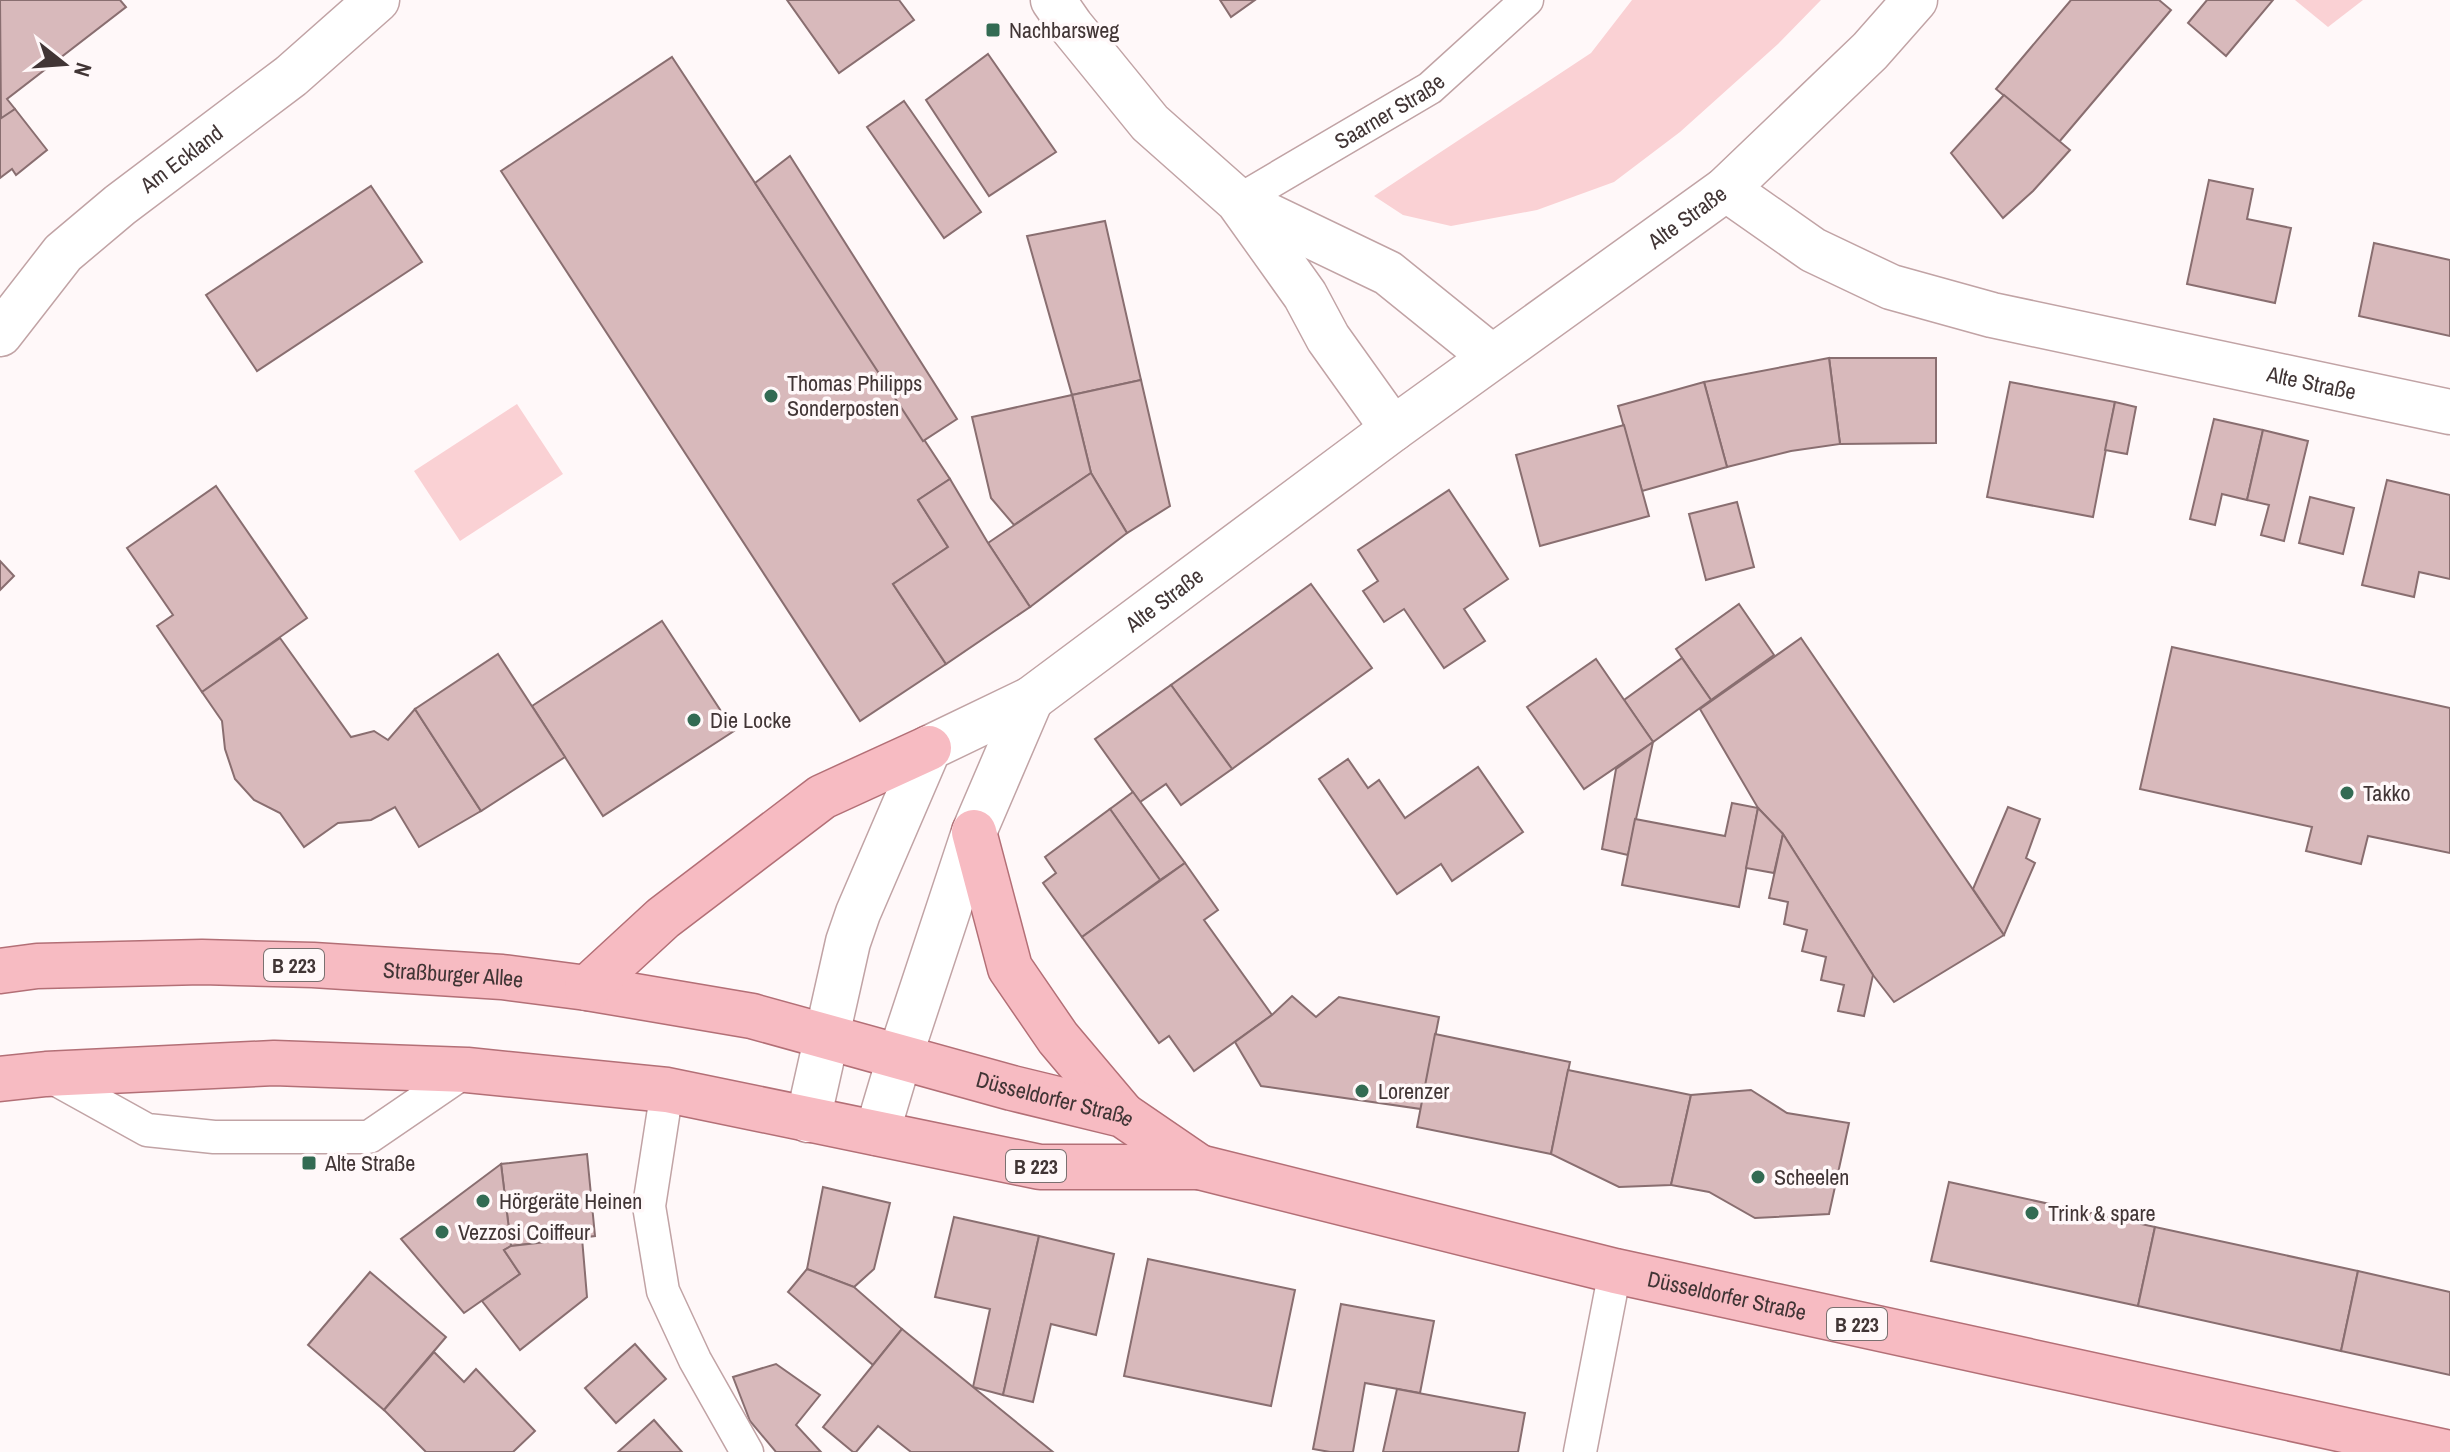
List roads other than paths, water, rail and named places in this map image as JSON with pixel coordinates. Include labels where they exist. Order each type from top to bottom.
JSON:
[{"type":"main road","name":"Am Eckland","points":[[0,334],[63,253],[120,205],[291,76],[377,0]]},
{"type":"main road","points":[[1053,0],[1150,123],[1238,201],[1305,295],[1328,338],[1393,429]]},
{"type":"main road","points":[[1726,189],[1870,51],[1915,0]]},
{"type":"main road","name":"Alte Straße","points":[[929,748],[1031,699],[1393,429],[1726,189],[1813,250],[1891,287],[1992,315],[2450,412]]},
{"type":"main road","points":[[1238,201],[1388,273],[1492,357]]},
{"type":"main road","points":[[877,1133],[974,832],[1031,699]]},
{"type":"main road","points":[[587,988],[663,918],[822,797],[929,748]]},
{"type":"main road","points":[[808,1120],[848,942],[929,748]]},
{"type":"main road","points":[[974,832],[1010,968],[1058,1038],[1123,1115]]},
{"type":"main road","name":"Straßburger Allee","points":[[0,971],[37,966],[202,962],[313,965],[502,977],[752,1016],[900,1056]]},
{"type":"main road","name":"Düsseldorfer Straße","points":[[900,1056],[1123,1115],[1199,1167]]},
{"type":"main road","name":"B 223","points":[[0,1079],[274,1063],[467,1070],[667,1090],[877,1133]]},
{"type":"main road","name":"Düsseldorfer Straße","points":[[877,1133],[1040,1167],[1199,1167],[1615,1271],[2444,1452]]},
{"type":"lane","name":"Saarner Straße","points":[[1238,201],[1430,88],[1527,0]]},
{"type":"lane","points":[[46,1074],[147,1130],[214,1137],[369,1137],[467,1070]]},
{"type":"lane","points":[[667,1090],[649,1206],[663,1291],[695,1360],[747,1452]]},
{"type":"lane","points":[[1580,1452],[1615,1271]]},
{"type":"place","name":"Nachbarsweg","points":[[993,30]]},
{"type":"place","name":"Thomas Philipps Sonderposten","points":[[771,396]]},
{"type":"place","name":"Die Locke","points":[[694,720]]},
{"type":"place","name":"Takko","points":[[2347,793]]},
{"type":"place","name":"Lorenzer","points":[[1362,1091]]},
{"type":"place","name":"Alte Straße","points":[[309,1163]]},
{"type":"place","name":"Scheelen","points":[[1758,1177]]},
{"type":"place","name":"Hörgeräte Heinen","points":[[483,1201]]},
{"type":"place","name":"Trink & spare","points":[[2032,1213]]},
{"type":"place","name":"Vezzosi Coiffeur","points":[[442,1232]]}]
